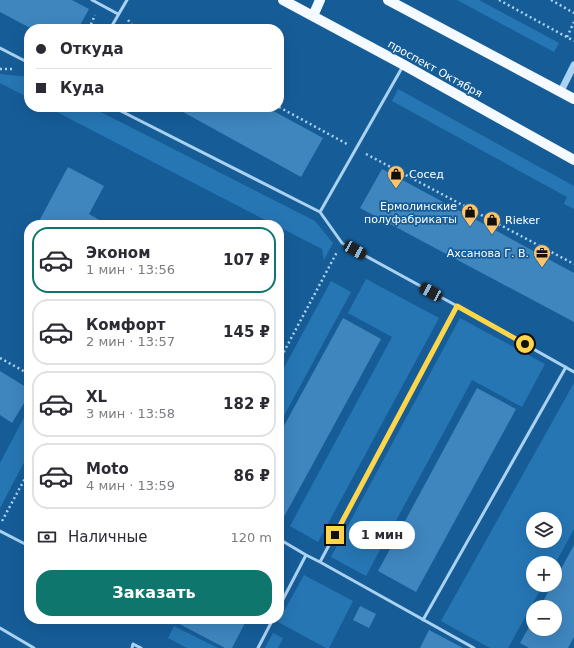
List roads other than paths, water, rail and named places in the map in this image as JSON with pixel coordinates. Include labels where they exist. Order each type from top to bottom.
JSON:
[{"type":"main road","name":"проспект Октября","points":[[283,0],[404,65],[574,160]]},
{"type":"main road","points":[[313,16],[320,0]]},
{"type":"main road","points":[[388,0],[574,99]]},
{"type":"street","points":[[561,91],[574,65]]},
{"type":"lane","points":[[92,0],[118,14]]},
{"type":"lane","points":[[113,24],[127,0]]},
{"type":"lane","points":[[0,48],[24,61]]},
{"type":"lane","points":[[320,212],[404,65]]},
{"type":"lane","points":[[124,112],[320,212],[342,243],[574,372]]},
{"type":"lane","points":[[320,562],[457,306]]},
{"type":"lane","points":[[423,620],[566,367]]},
{"type":"lane","points":[[0,531],[24,543]]},
{"type":"lane","points":[[284,542],[474,648]]},
{"type":"lane","points":[[284,597],[306,555]]},
{"type":"lane","points":[[258,648],[270,624]]},
{"type":"lane","points":[[0,628],[34,648]]},
{"type":"lane","points":[[132,648],[133,644],[141,648]]},
{"type":"place","name":"Сосед","points":[[396,189]]},
{"type":"place","name":"Ермолинские полуфабрикаты","points":[[470,227]]},
{"type":"place","name":"Rieker","points":[[492,235]]},
{"type":"place","name":"Ахсанова Г. В.","points":[[542,268]]}]
